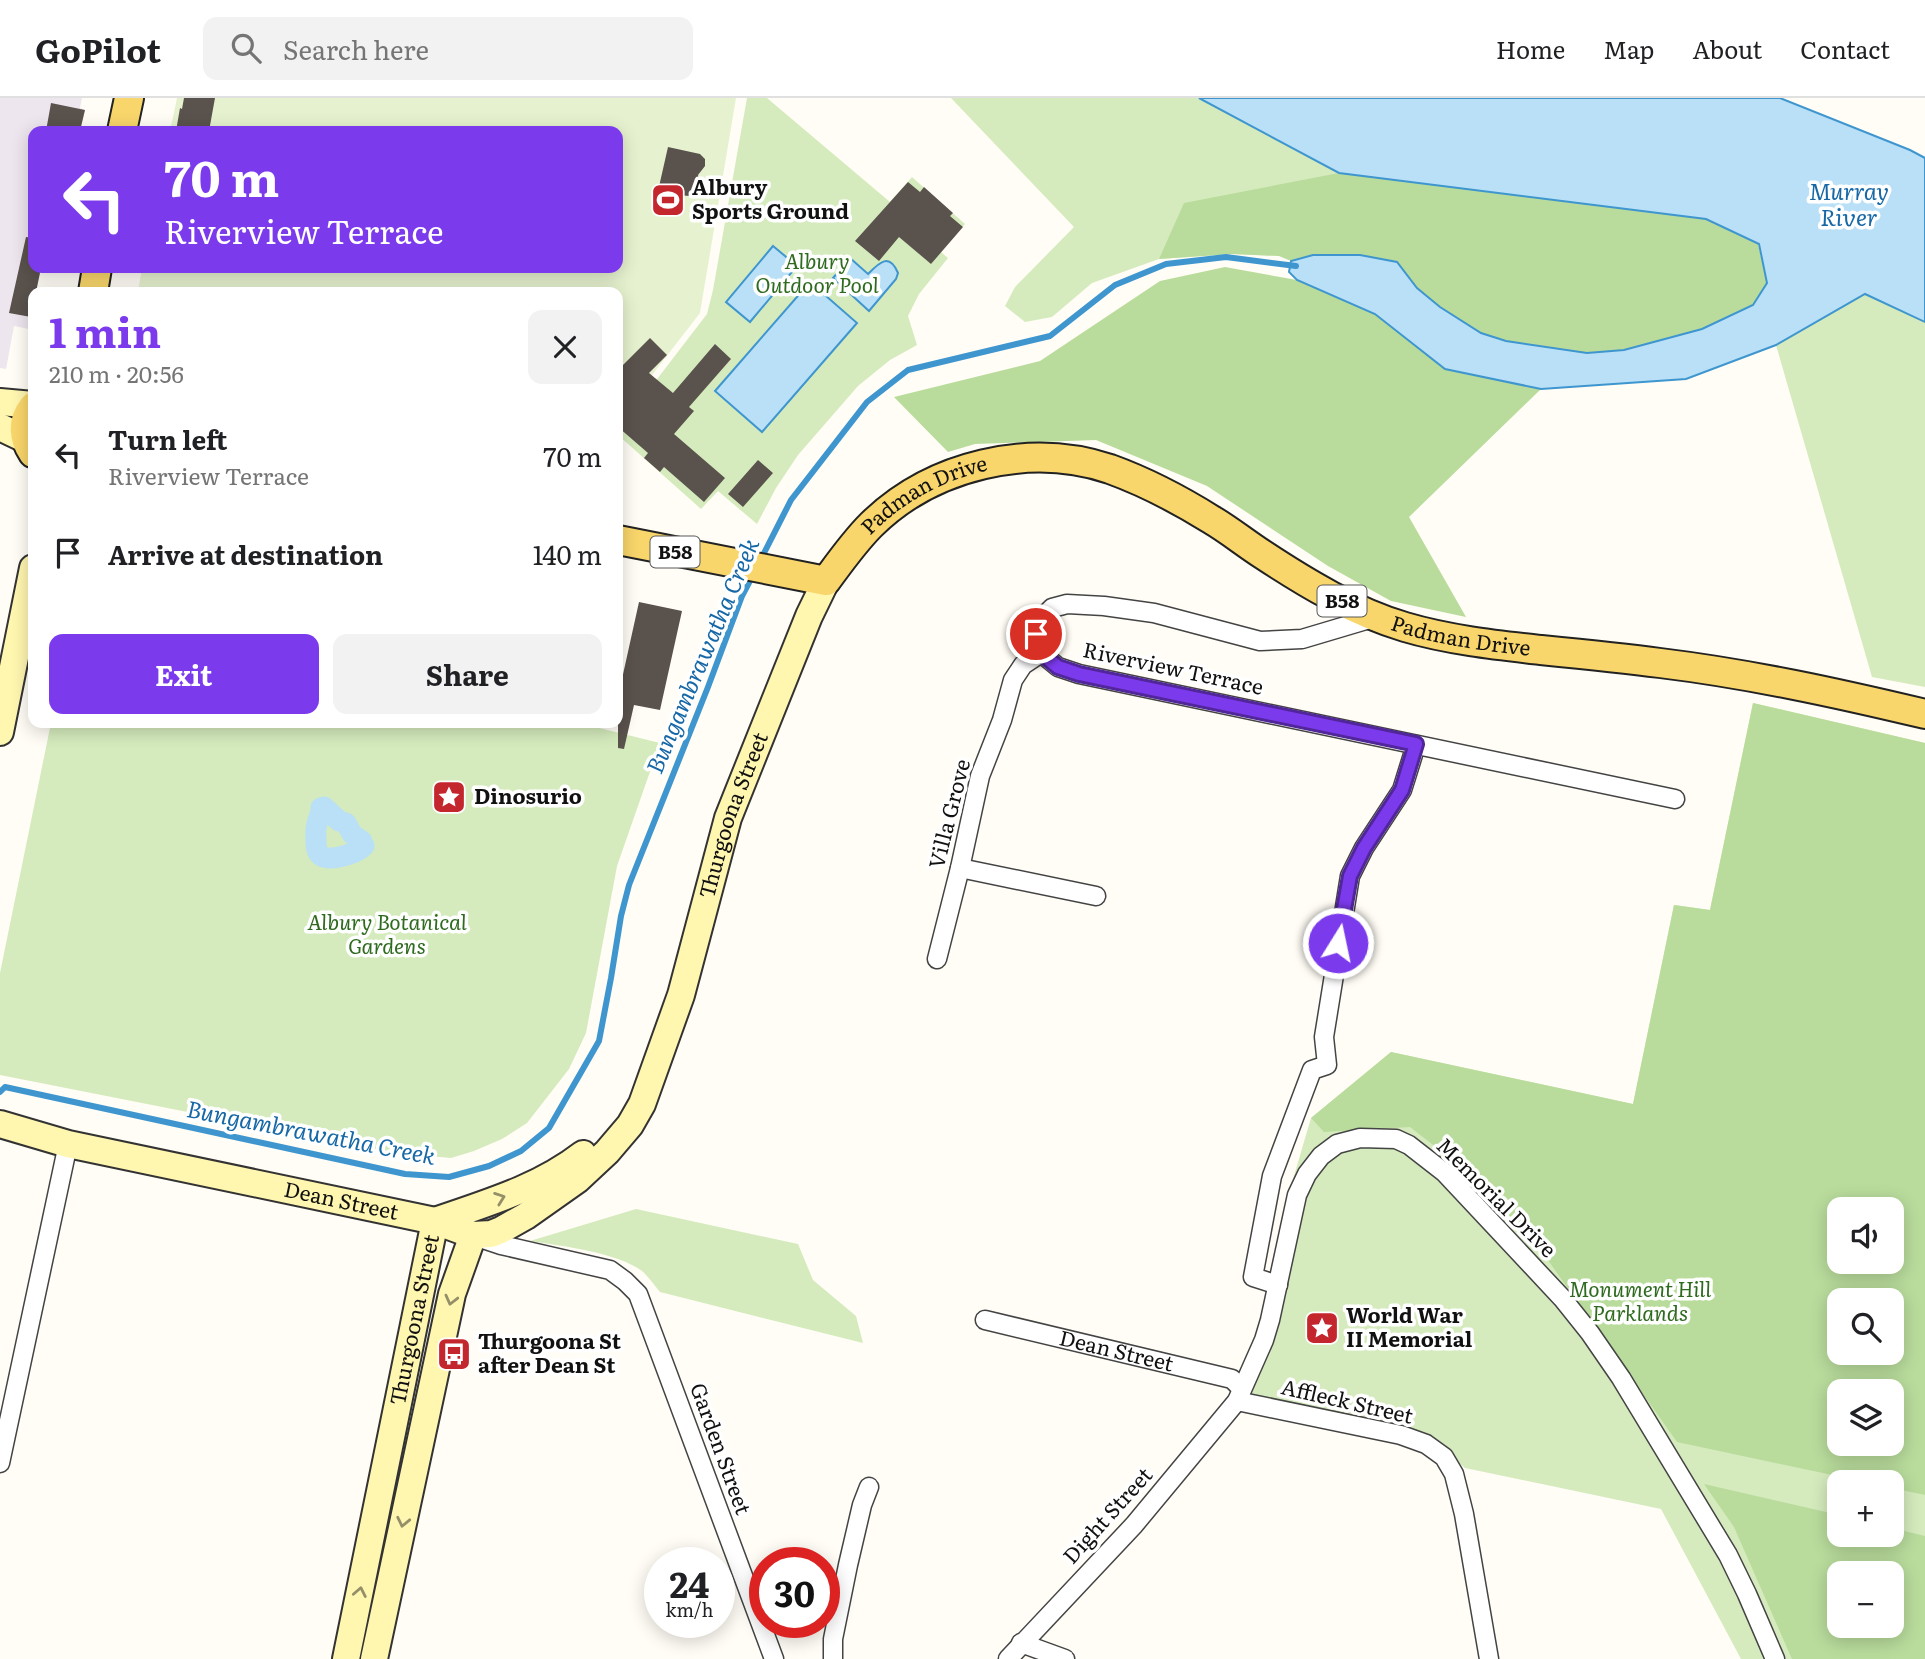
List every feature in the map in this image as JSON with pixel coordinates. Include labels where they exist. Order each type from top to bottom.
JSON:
[{"type":"main road","points":[[123,126],[129,98]]},
{"type":"main road","points":[[0,402],[28,405]]},
{"type":"main road","points":[[28,415],[25,421],[28,440]]},
{"type":"main road","points":[[0,427],[28,445]]},
{"type":"main road","name":"Padman Drive","points":[[826,581],[871,525],[897,503],[928,485],[957,471],[995,461],[1032,458],[1067,460],[1107,468],[1143,482],[1215,522],[1339,599],[1376,617],[1405,627],[1510,646],[1779,681],[1925,713]]},
{"type":"main road","name":"B58","points":[[623,541],[826,581]]},
{"type":"main road","name":"Thurgoona Street","points":[[373,1659],[452,1294],[473,1235],[491,1234],[526,1216],[577,1180],[619,1140],[637,1114],[689,967],[728,818],[809,616],[826,581]]},
{"type":"main road","points":[[0,732],[28,593]]},
{"type":"main road","name":"Thurgoona Street","points":[[346,1659],[435,1221],[527,1187],[570,1164],[619,1118],[638,1093],[659,1056]]},
{"type":"main road","name":"Dean Street","points":[[0,1124],[68,1144],[435,1221],[473,1235]]},
{"type":"main road","name":"Dean Street","points":[[0,1132],[35,1136]]},
{"type":"main road","points":[[397,1407],[426,1413]]},
{"type":"street","points":[[1041,653],[1036,634],[1043,617],[1052,607],[1067,604],[1154,613],[1260,641],[1302,639],[1376,617]]},
{"type":"street","name":"Riverview Terrace","points":[[1041,653],[1058,667],[1079,674],[1675,799]]},
{"type":"street","name":"Villa Grove","points":[[937,959],[980,776],[1002,720],[1013,680],[1023,665],[1041,653]]},
{"type":"street","points":[[1278,1284],[1253,1277],[1272,1176],[1312,1070],[1327,1066],[1324,1037],[1350,876],[1364,848],[1402,790],[1416,744]]},
{"type":"street","points":[[960,868],[1096,895]]},
{"type":"street","name":"Memorial Drive","points":[[1240,1395],[1264,1340],[1297,1195],[1307,1174],[1321,1156],[1336,1144],[1360,1138],[1382,1137],[1409,1145],[1445,1173],[1563,1298],[1621,1378],[1728,1555],[1774,1659]]},
{"type":"street","points":[[0,1463],[68,1144]]},
{"type":"street","name":"Dean Street","points":[[473,1235],[501,1245],[610,1270],[638,1294]]},
{"type":"street","name":"Garden Street","points":[[638,1294],[775,1659]]},
{"type":"street","name":"Dean Street","points":[[985,1320],[1232,1379],[1240,1395]]},
{"type":"street","name":"Dight Street","points":[[1008,1659],[1134,1525],[1240,1395]]},
{"type":"street","name":"Affleck Street","points":[[1240,1395],[1401,1435],[1426,1444],[1444,1457],[1454,1474],[1464,1514],[1489,1659]]},
{"type":"street","points":[[833,1659],[833,1639],[848,1565],[869,1487]]},
{"type":"street","points":[[1021,1643],[1065,1659]]},
{"type":"shaded area","points":[[0,98],[82,98],[80,108],[85,110],[81,126],[28,126],[28,273],[40,273],[37,287],[28,287],[28,329],[14,326],[6,369],[0,368]]},
{"type":"green space","name":"Albury Sports Ground","points":[[177,98],[736,98],[700,313],[623,413],[623,287],[139,287],[141,273],[623,273],[623,126],[171,126]]},
{"type":"green space","name":"Albury Outdoor Pool","points":[[747,98],[767,98],[890,202],[912,177],[965,224],[941,252],[948,258],[919,294],[908,316],[917,345],[890,360],[858,386],[798,455],[757,524],[718,491],[701,509],[623,439],[623,427],[641,400],[707,314]]},
{"type":"green space","points":[[951,98],[1199,98],[1339,173],[1279,256],[1232,254],[1159,259],[1092,283],[1052,317],[1025,322],[1005,306],[1015,287],[1074,227]]},
{"type":"green space","points":[[1339,173],[1706,219],[1758,244],[1767,283],[1753,305],[1702,329],[1624,350],[1587,353],[1506,341],[1481,333],[1440,307],[1417,288],[1397,262],[1359,255],[1313,255],[1291,261],[1279,256],[1232,254],[1159,259],[1184,203]]},
{"type":"green space","points":[[1225,267],[1297,280],[1375,314],[1445,369],[1541,389],[1409,517],[1466,617],[1391,601],[1328,566],[1207,486],[1096,440],[975,444],[948,452],[894,397],[1040,361],[1160,281]]},
{"type":"green space","points":[[1865,294],[1925,322],[1925,687],[1872,677],[1776,345]]},
{"type":"green space","name":"Monument Hill Parklands","points":[[1753,703],[1925,743],[1925,1659],[1741,1659],[1661,1509],[1465,1468],[1423,1432],[1240,1397],[1287,1235],[1291,1186],[1311,1118],[1391,1052],[1633,1104],[1674,905],[1710,910]]},
{"type":"green space","points":[[1753,703],[1925,743],[1925,1495],[1904,1491],[1904,1470],[1827,1470],[1827,1474],[1677,1442],[1545,1256],[1478,1180],[1410,1127],[1324,1132],[1311,1118],[1391,1052],[1633,1104],[1674,905],[1710,910]]},
{"type":"green space","name":"Albury Botanical Gardens","points":[[50,728],[599,728],[660,743],[617,866],[586,1033],[569,1069],[527,1123],[502,1139],[474,1151],[451,1158],[395,1153],[0,1075],[0,973]]},
{"type":"green space","points":[[636,1209],[798,1244],[813,1280],[856,1316],[863,1343],[660,1292],[642,1271],[631,1264],[588,1251],[530,1241]]},
{"type":"green space","points":[[1704,1484],[1827,1512],[1827,1547],[1904,1547],[1904,1531],[1925,1536],[1925,1659],[1792,1659],[1734,1527]]},
{"type":"water","name":"Murray River","points":[[1199,98],[1780,98],[1925,158],[1925,322],[1865,294],[1776,345],[1686,379],[1541,389],[1445,369],[1375,314],[1297,280],[1289,272],[1291,261],[1313,255],[1360,255],[1397,262],[1417,288],[1440,307],[1481,333],[1506,341],[1587,353],[1624,350],[1702,329],[1753,305],[1767,283],[1759,244],[1706,219],[1339,173]]},
{"type":"water","points":[[773,246],[797,266],[750,322],[726,302]]},
{"type":"water","points":[[850,258],[868,274],[880,263],[887,261],[898,273],[869,311],[833,278]]},
{"type":"water","points":[[810,282],[857,323],[762,432],[715,391]]},
{"type":"building","points":[[184,98],[215,98],[210,126],[177,126],[180,108],[182,109]]},
{"type":"building","points":[[51,103],[85,110],[81,126],[47,126]]},
{"type":"building","points":[[668,147],[700,154],[705,159],[705,166],[698,175],[701,189],[697,195],[675,195],[658,191]]},
{"type":"building","points":[[908,182],[920,192],[924,187],[953,213],[950,216],[963,227],[931,264],[899,237],[879,261],[855,241]]},
{"type":"building","points":[[28,237],[28,273],[40,273],[37,287],[28,287],[28,316],[9,313]]},
{"type":"building","points":[[650,338],[667,355],[649,373],[673,393],[715,344],[731,359],[689,407],[694,411],[674,434],[725,478],[704,502],[664,467],[660,472],[644,458],[648,453],[623,431],[623,365]]},
{"type":"building","points":[[758,460],[773,473],[743,507],[728,494]]},
{"type":"building","points":[[639,602],[682,611],[660,710],[634,705],[624,749],[618,748],[618,728],[623,728],[623,674]]},
{"type":"waterway","name":"Bungambrawatha Creek","points":[[761,559],[791,500],[867,402],[908,370],[1050,336],[1115,285],[1166,264],[1226,257],[1296,266]]},
{"type":"waterway","name":"Bungambrawatha Creek","points":[[0,1092],[5,1087],[405,1174],[449,1177],[489,1166],[521,1151],[549,1128],[599,1041],[629,885],[742,596],[753,575]]},
{"type":"waterway","points":[[362,841],[352,834],[346,823],[339,821],[324,807],[321,808],[316,831],[319,854],[325,858],[339,857],[364,846]]},
{"type":"place","name":"Albury Sports Ground","points":[[668,200]]},
{"type":"place","name":"Dinosurio","points":[[449,797]]},
{"type":"place","name":"World War II Memorial","points":[[1322,1328]]},
{"type":"place","name":"Thurgoona St after Dean St","points":[[454,1354]]},
{"type":"route","points":[[1036,634],[1041,653],[1058,667],[1079,674],[1416,744],[1402,790],[1364,848],[1350,876],[1338,943]]}]
